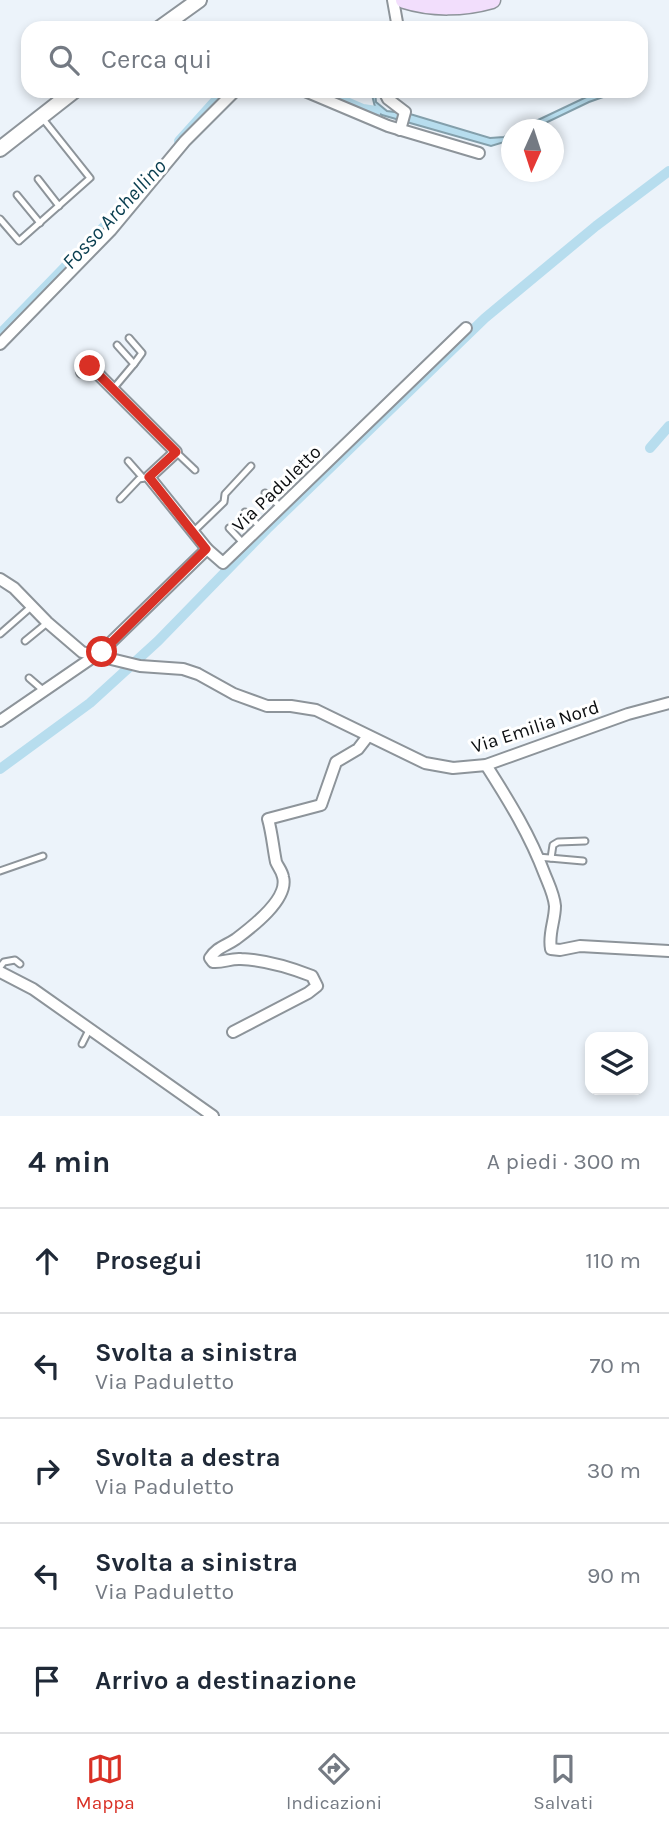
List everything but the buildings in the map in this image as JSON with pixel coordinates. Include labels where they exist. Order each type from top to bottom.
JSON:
[{"type":"main road","points":[[404,0],[418,5],[444,6],[492,0]]},
{"type":"street","points":[[170,21],[199,0]]},
{"type":"street","points":[[393,0],[397,21]]},
{"type":"street","points":[[0,149],[65,98]]},
{"type":"street","points":[[0,344],[110,230],[185,141],[228,98]]},
{"type":"street","points":[[324,98],[479,153]]},
{"type":"street","points":[[388,98],[405,112],[401,127]]},
{"type":"street","name":"Via Paduletto","points":[[206,549],[223,563],[466,328]]},
{"type":"street","points":[[0,721],[102,652],[206,549],[146,477],[172,449],[90,366],[82,372]]},
{"type":"street","name":"Via Emilia Nord","points":[[3,584],[32,606],[82,652],[140,666],[183,669],[198,674],[234,694],[267,706],[316,710],[425,763],[453,768],[486,765],[604,722],[669,702]]},
{"type":"street","points":[[233,1032],[317,986],[312,976],[293,969],[262,961],[237,959],[213,962],[210,958],[215,950],[233,942],[254,925],[282,895],[284,878],[277,865],[268,819],[321,805],[336,762],[358,749],[368,736]]},
{"type":"street","points":[[486,765],[514,806],[552,894],[555,908],[549,939],[551,949],[580,946],[669,951]]},
{"type":"street","points":[[0,969],[92,1028],[213,1116]]},
{"type":"lane","points":[[0,219],[19,241],[90,178],[41,117]]},
{"type":"lane","points":[[38,179],[59,206]]},
{"type":"lane","points":[[17,195],[40,223]]},
{"type":"lane","points":[[113,389],[142,353],[130,338]]},
{"type":"lane","points":[[117,345],[134,365]]},
{"type":"lane","points":[[177,436],[172,449],[195,470]]},
{"type":"lane","points":[[128,461],[146,477]]},
{"type":"lane","points":[[193,532],[224,502],[225,494],[251,466]]},
{"type":"lane","points":[[120,499],[139,479],[146,477]]},
{"type":"lane","points":[[265,493],[282,508]]},
{"type":"lane","points":[[245,512],[261,527]]},
{"type":"lane","points":[[229,528],[244,544]]},
{"type":"lane","points":[[0,634],[32,606]]},
{"type":"lane","points":[[25,641],[47,622]]},
{"type":"lane","points":[[29,678],[44,691]]},
{"type":"lane","points":[[551,858],[553,845],[558,842],[585,841]]},
{"type":"lane","points":[[0,871],[43,856]]},
{"type":"lane","points":[[538,857],[583,861]]},
{"type":"lane","points":[[0,969],[4,962],[15,960],[20,964]]},
{"type":"lane","points":[[44,998],[56,992]]},
{"type":"lane","points":[[82,1044],[92,1028]]},
{"type":"water","points":[[373,98],[387,111],[410,114],[490,138],[501,137],[501,143],[491,146],[376,111]]},
{"type":"water","points":[[584,98],[600,98],[554,119],[540,119]]},
{"type":"waterway","name":"Fosso Archellino","points":[[179,141],[218,98]]},
{"type":"waterway","name":"Fosso Archellino","points":[[337,98],[363,109],[376,111]]},
{"type":"waterway","points":[[0,769],[90,703],[158,641],[267,529],[485,318],[596,226],[669,171]]},
{"type":"waterway","name":"Fosso Archellino","points":[[0,334],[126,204]]},
{"type":"waterway","points":[[650,448],[669,426]]},
{"type":"route","points":[[90,366],[176,452],[149,477],[206,549],[102,652]]}]
